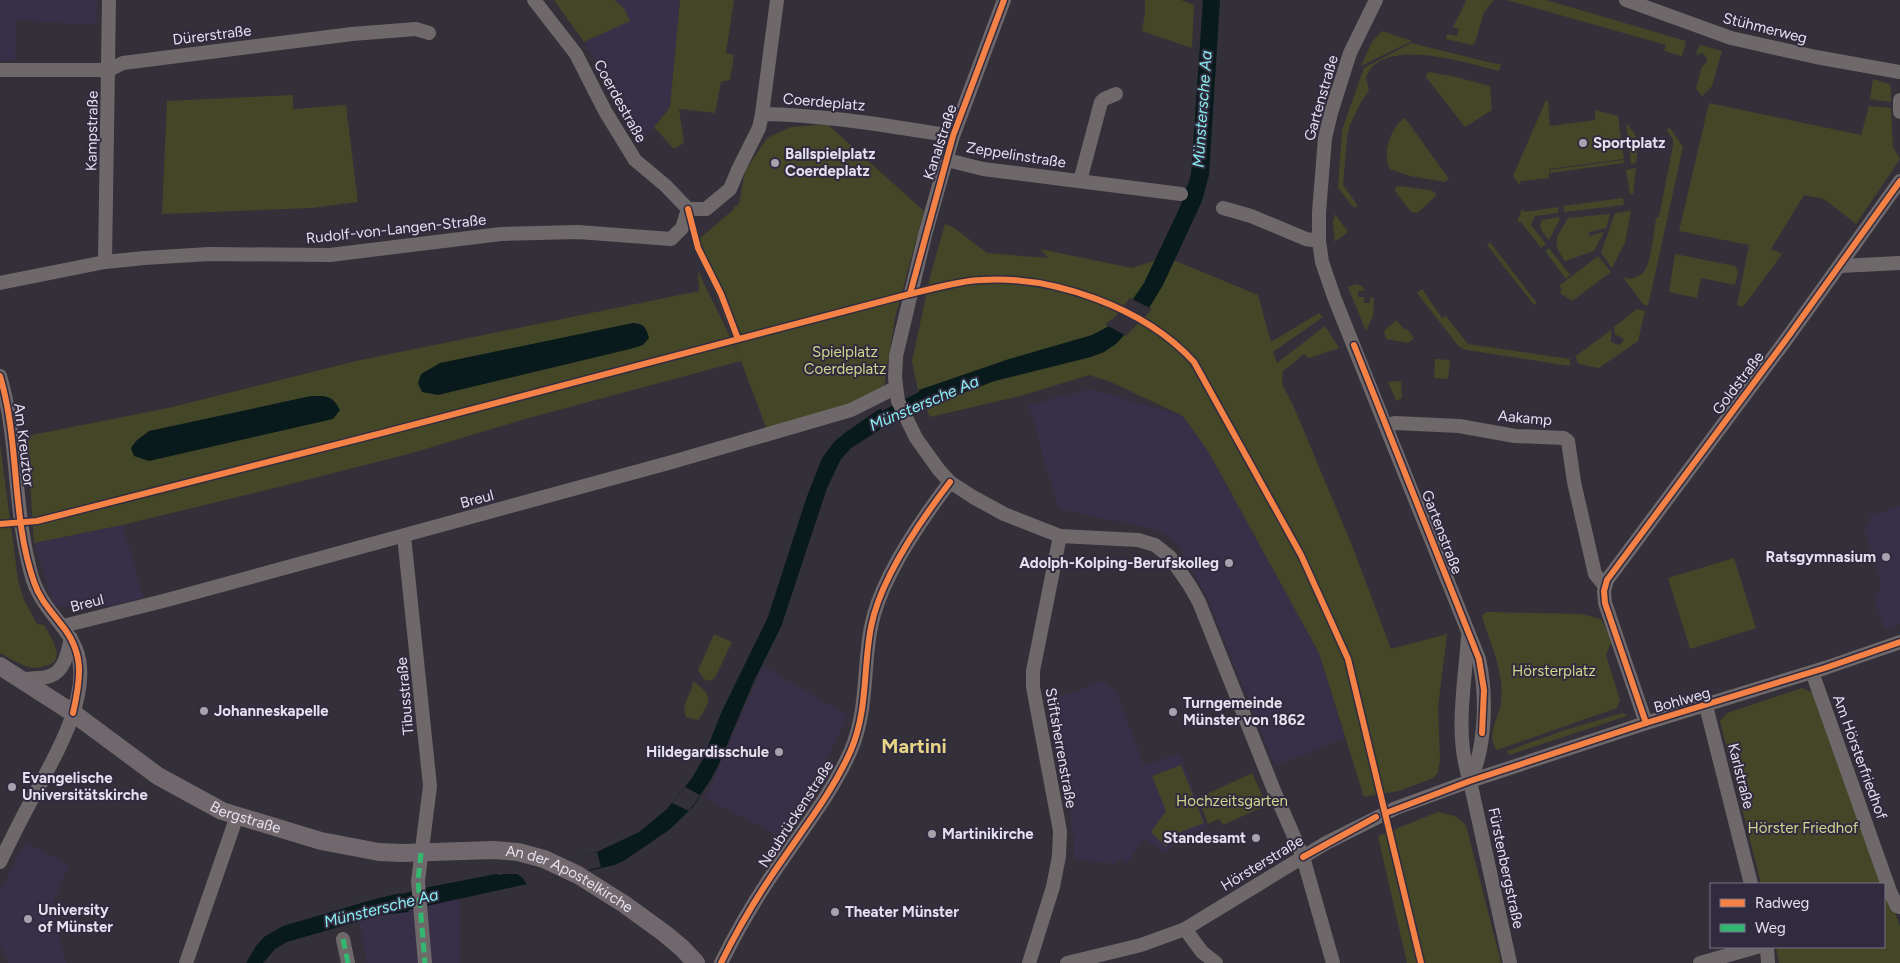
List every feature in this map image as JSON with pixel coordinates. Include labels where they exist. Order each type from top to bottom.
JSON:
[{"type":"main road","name":"Bergstraße","points":[[0,666],[73,713],[158,776],[207,804],[237,816],[346,847],[386,853],[421,853]]},
{"type":"main road","name":"An der Apostelkirche","points":[[421,853],[464,850],[504,851],[530,855],[552,862],[578,875],[636,912],[682,948],[696,963]]},
{"type":"street","name":"Kampstraße","points":[[105,262],[109,0]]},
{"type":"street","name":"Coerdestraße","points":[[534,0],[576,54],[605,111],[635,160],[666,186],[688,209]]},
{"type":"street","points":[[762,114],[777,0]]},
{"type":"street","name":"Kanalstraße","points":[[897,395],[896,356],[924,235],[953,136],[1004,0]]},
{"type":"street","name":"Gartenstraße","points":[[1376,0],[1350,53],[1327,127],[1322,158],[1319,240],[1322,262],[1332,290],[1479,659],[1484,690],[1480,746],[1475,771],[1470,781]]},
{"type":"street","name":"Stühmerweg","points":[[1626,0],[1731,38],[1816,57],[1900,72]]},
{"type":"street","name":"Dürerstraße","points":[[0,70],[109,70],[123,63],[352,34],[416,30],[429,33]]},
{"type":"street","name":"Zeppelinstraße","points":[[1080,181],[1101,102],[1116,94]]},
{"type":"street","points":[[1900,100],[1900,112]]},
{"type":"street","name":"Coerdeplatz","points":[[688,209],[706,209],[730,190],[759,128],[762,114],[802,115],[860,121],[953,136]]},
{"type":"street","name":"Zeppelinstraße","points":[[947,160],[983,169],[1181,194]]},
{"type":"street","name":"Goldstraße","points":[[1605,586],[1615,568],[1840,266],[1900,181]]},
{"type":"street","points":[[1224,208],[1251,216],[1306,239],[1319,240]]},
{"type":"street","name":"Rudolf-von-Langen-Straße","points":[[0,283],[105,262],[144,258],[209,254],[330,255],[501,234],[578,232],[671,239],[682,228],[688,209]]},
{"type":"street","points":[[1840,266],[1900,263]]},
{"type":"street","name":"Am Kreuztor","points":[[0,376],[12,435],[23,536],[33,581],[42,599],[67,632],[79,661],[80,675],[73,713],[46,773],[0,862]]},
{"type":"street","points":[[897,395],[905,418],[926,454],[950,482],[998,511],[1060,536],[1138,540],[1155,546],[1170,557],[1199,602],[1303,857],[1333,963]]},
{"type":"street","name":"Breul","points":[[67,632],[167,600],[672,462],[897,395]]},
{"type":"street","name":"Aakamp","points":[[1386,426],[1395,423],[1459,426],[1515,436],[1564,438],[1568,441],[1574,482],[1595,574],[1605,586]]},
{"type":"street","name":"Neubrückenstraße","points":[[721,963],[760,892],[816,813],[852,748],[861,719],[868,645],[877,605],[887,582],[922,518],[950,482]]},
{"type":"street","name":"Tibusstraße","points":[[404,536],[430,786],[421,853]]},
{"type":"street","name":"Stiftsherrenstraße","points":[[1028,963],[1053,887],[1060,846],[1058,823],[1034,687],[1033,671],[1060,536]]},
{"type":"street","points":[[1605,586],[1605,603],[1646,723]]},
{"type":"street","points":[[22,679],[50,676],[59,671],[68,652],[67,632]]},
{"type":"street","name":"Gartenstraße","points":[[1468,633],[1462,751],[1464,765],[1470,781]]},
{"type":"street","name":"Bohlweg","points":[[1470,781],[1900,642]]},
{"type":"street","name":"Am Hörsterfriedhof","points":[[1812,672],[1891,894],[1897,906],[1900,907]]},
{"type":"street","name":"Karlstraße","points":[[1706,706],[1751,883]]},
{"type":"street","name":"Hörsterstraße","points":[[1067,963],[1141,945],[1185,929],[1326,843],[1386,813],[1470,781]]},
{"type":"street","name":"Fürstenbergstraße","points":[[1470,781],[1510,963]]},
{"type":"street","points":[[186,963],[237,816]]},
{"type":"street","points":[[421,853],[419,889],[425,963]]},
{"type":"street","points":[[1185,929],[1202,952],[1216,963]]},
{"type":"street","points":[[343,938],[348,963]]},
{"type":"street","points":[[1700,963],[1752,948]]},
{"type":"street","points":[[1767,948],[1768,963]]},
{"type":"shaded area","points":[[0,0],[97,0],[96,25],[16,20],[15,60],[0,61]]},
{"type":"shaded area","points":[[554,0],[680,0],[670,107],[638,145],[587,46]]},
{"type":"shaded area","name":"Adolph-Kolping-Berufskolleg","points":[[1091,389],[1183,416],[1208,451],[1319,653],[1345,738],[1275,766],[1207,597],[1177,544],[1167,535],[1155,529],[1058,509],[1029,405]]},
{"type":"shaded area","name":"Ratsgymnasium","points":[[1900,506],[1900,624],[1885,630],[1874,598],[1882,584],[1864,530],[1871,516]]},
{"type":"shaded area","points":[[122,525],[144,598],[100,608],[81,609],[54,605],[34,543]]},
{"type":"shaded area","name":"Hildegardisschule","points":[[763,666],[847,715],[829,756],[798,809],[802,812],[790,830],[787,828],[779,838],[763,827],[705,798]]},
{"type":"shaded area","points":[[1101,681],[1116,691],[1144,766],[1179,753],[1207,826],[1177,840],[1165,854],[1144,838],[1127,863],[1120,859],[1115,864],[1074,859],[1074,843],[1067,790],[1050,697],[1073,693]]},
{"type":"shaded area","name":"University of Münster","points":[[25,843],[69,865],[53,902],[58,936],[66,963],[9,963],[0,946],[0,893]]},
{"type":"shaded area","points":[[459,895],[460,963],[367,963],[359,922]]},
{"type":"green space","points":[[554,0],[614,0],[624,8],[630,21],[584,42]]},
{"type":"green space","points":[[680,0],[734,0],[726,53],[734,55],[730,80],[721,82],[715,113],[679,109],[684,143],[674,149],[654,127],[670,107]]},
{"type":"green space","points":[[1145,0],[1181,0],[1194,5],[1192,48],[1142,31]]},
{"type":"green space","points":[[1465,0],[1494,0],[1484,12],[1475,43],[1472,45],[1446,39],[1447,34],[1457,36],[1459,29],[1453,27]]},
{"type":"green space","points":[[1507,0],[1546,0],[1686,41],[1682,56],[1664,51],[1666,45]]},
{"type":"green space","points":[[1382,31],[1412,41],[1361,66],[1372,42]]},
{"type":"green space","points":[[1411,43],[1501,64],[1499,71],[1447,58],[1407,55],[1389,57],[1375,64],[1366,77],[1369,90],[1350,125],[1347,138],[1343,185],[1358,206],[1354,208],[1338,188],[1342,130],[1364,68]]},
{"type":"green space","points":[[1701,45],[1722,51],[1712,86],[1702,96],[1696,89],[1702,66],[1706,64],[1707,59],[1704,54],[1700,53],[1696,56]]},
{"type":"green space","points":[[1428,72],[1490,86],[1492,110],[1465,127],[1426,77]]},
{"type":"green space","points":[[1873,79],[1889,84],[1891,87],[1891,102],[1870,99]]},
{"type":"green space","points":[[293,95],[293,109],[346,105],[358,202],[312,208],[162,214],[167,101]]},
{"type":"green space","name":"Sportplatz","points":[[1546,100],[1548,101],[1550,126],[1595,120],[1595,110],[1618,116],[1624,159],[1549,169],[1549,178],[1521,181],[1519,185],[1513,176]]},
{"type":"green space","points":[[1709,103],[1861,135],[1869,106],[1891,108],[1893,147],[1900,159],[1856,224],[1824,199],[1804,195],[1771,249],[1782,254],[1743,307],[1737,305],[1749,245],[1679,231]]},
{"type":"green space","points":[[1405,118],[1449,179],[1445,182],[1410,176],[1390,169],[1387,156],[1389,141],[1395,128]]},
{"type":"green space","points":[[1626,123],[1634,133],[1637,141],[1636,163],[1631,164]]},
{"type":"green space","name":"Spielplatz Coerdeplatz","points":[[827,124],[924,211],[895,318],[883,393],[767,430],[741,361],[525,419],[412,453],[122,525],[34,543],[27,436],[168,408],[356,361],[699,291],[698,271],[738,353],[707,272],[698,240],[739,204],[745,171],[767,138],[791,127]]},
{"type":"green space","points":[[1670,128],[1683,147],[1648,306],[1643,304],[1622,276],[1629,279],[1640,275],[1646,269],[1648,263],[1656,218],[1659,217],[1673,145],[1673,139],[1666,130]]},
{"type":"green space","points":[[1623,160],[1624,163],[1550,173],[1549,170]]},
{"type":"green space","points":[[1636,168],[1633,194],[1630,194],[1626,170]]},
{"type":"green space","points":[[1396,187],[1430,190],[1435,192],[1436,196],[1417,213],[1411,212],[1395,191]]},
{"type":"green space","points":[[1623,198],[1624,205],[1564,212],[1563,206]]},
{"type":"green space","points":[[1558,207],[1558,213],[1535,216],[1531,225],[1546,244],[1541,248],[1521,222],[1517,222],[1522,209],[1525,212]]},
{"type":"green space","points":[[1631,211],[1625,243],[1612,268],[1601,253],[1615,213]]},
{"type":"green space","points":[[1335,214],[1348,232],[1335,242],[1333,222]]},
{"type":"green space","points":[[1610,214],[1606,228],[1589,232],[1589,236],[1604,232],[1594,251],[1565,261],[1556,244],[1558,235],[1568,218]]},
{"type":"green space","points":[[1559,217],[1560,219],[1549,240],[1540,225],[1542,220]]},
{"type":"green space","points":[[945,224],[953,227],[987,253],[1048,258],[1040,249],[1132,268],[1166,257],[1258,295],[1271,342],[1319,313],[1323,317],[1273,352],[1277,363],[1325,326],[1339,348],[1309,358],[1304,354],[1283,371],[1282,384],[1293,405],[1351,543],[1391,649],[1447,634],[1438,707],[1440,760],[1438,773],[1433,778],[1399,791],[1364,797],[1319,653],[1208,451],[1183,416],[1111,382],[1089,375],[1024,395],[930,417],[917,386],[912,361],[931,273]]},
{"type":"green space","points":[[1490,242],[1537,303],[1534,305],[1487,245]]},
{"type":"green space","points":[[1549,248],[1570,275],[1566,279],[1545,251]]},
{"type":"green space","points":[[1675,254],[1735,266],[1738,272],[1735,285],[1701,278],[1697,298],[1669,292]]},
{"type":"green space","points":[[1598,256],[1611,272],[1572,301],[1560,293],[1562,289],[1559,286]]},
{"type":"green space","points":[[1357,284],[1363,287],[1364,291],[1358,291],[1358,297],[1364,297],[1364,303],[1370,303],[1370,297],[1374,298],[1373,316],[1366,331],[1348,287]]},
{"type":"green space","points":[[1422,289],[1442,318],[1446,316],[1468,344],[1570,359],[1570,366],[1461,349],[1466,345],[1460,348],[1417,293]]},
{"type":"green space","points":[[1637,309],[1645,311],[1638,341],[1599,368],[1577,362],[1576,356],[1611,330],[1611,342],[1619,345],[1622,343],[1624,339],[1615,334],[1614,327]]},
{"type":"green space","points":[[1396,320],[1414,338],[1408,343],[1386,339],[1384,331]]},
{"type":"green space","points":[[1435,359],[1450,360],[1448,379],[1434,378]]},
{"type":"green space","points":[[1401,381],[1402,398],[1396,401],[1388,382]]},
{"type":"green space","points":[[0,444],[18,580],[24,600],[37,624],[44,625],[57,653],[54,662],[38,668],[25,666],[0,653]]},
{"type":"green space","points":[[1734,558],[1756,628],[1690,649],[1668,578]]},
{"type":"green space","name":"Hörsterplatz","points":[[1486,612],[1581,614],[1601,619],[1612,641],[1606,655],[1620,700],[1617,708],[1497,750],[1492,739],[1492,733],[1500,708],[1502,691],[1499,669],[1482,616]]},
{"type":"green space","points":[[714,634],[732,642],[715,678],[710,681],[704,679],[698,670]]},
{"type":"green space","points":[[693,681],[704,690],[708,699],[706,708],[698,720],[686,717],[684,708]]},
{"type":"green space","name":"Hörster Friedhof","points":[[1802,688],[1813,693],[1884,883],[1761,883],[1720,721],[1727,713]]},
{"type":"green space","points":[[1623,713],[1627,715],[1509,755],[1507,751],[1565,730]]},
{"type":"green space","points":[[1181,765],[1204,823],[1178,833],[1166,847],[1151,832],[1166,811],[1152,776]]},
{"type":"green space","name":"Hochzeitsgarten","points":[[1252,773],[1267,805],[1223,825],[1219,819],[1208,824],[1198,798]]},
{"type":"green space","points":[[1438,812],[1455,816],[1466,825],[1501,963],[1407,963],[1378,836]]},
{"type":"green space","name":"Hörster Friedhof","points":[[1885,886],[1900,926],[1900,963],[1779,963],[1776,948],[1885,948]]},
{"type":"water","name":"Münstersche Aa","points":[[1203,0],[1220,0],[1209,175],[1202,201],[1163,285],[1149,308],[1116,344],[1104,352],[995,381],[925,407],[889,424],[851,448],[841,459],[827,488],[781,627],[754,681],[718,766],[692,808],[669,830],[615,865],[408,910],[409,912],[380,915],[287,942],[275,949],[263,963],[246,963],[264,937],[283,926],[375,899],[496,874],[500,875],[597,852],[639,832],[667,809],[692,778],[702,761],[722,711],[768,617],[806,499],[822,458],[834,442],[878,410],[881,409],[882,411],[919,392],[919,390],[1009,359],[1092,335],[1109,326],[1133,299],[1144,283],[1180,207],[1191,175]]},
{"type":"water","points":[[633,323],[644,327],[649,338],[643,345],[630,349],[438,395],[422,392],[418,383],[421,374],[440,363]]},
{"type":"water","points":[[311,396],[328,397],[334,401],[340,410],[333,419],[149,461],[134,456],[131,448],[136,441],[149,431]]},
{"type":"pier","points":[[1130,298],[1152,309],[1126,336],[1105,324],[1114,318]]},
{"type":"pier","points":[[685,787],[700,795],[689,811],[672,803]]},
{"type":"pier","points":[[597,852],[601,867],[527,885],[523,878],[517,874],[501,874]]},
{"type":"marked path","points":[[421,853],[418,881],[425,963]]},
{"type":"marked path","points":[[343,939],[348,963]]},
{"type":"cycle path","points":[[910,294],[953,136],[1004,0]]},
{"type":"cycle path","points":[[1646,723],[1605,603],[1604,591],[1607,580],[1788,337],[1900,181]]},
{"type":"cycle path","points":[[688,209],[698,248],[721,294],[738,339]]},
{"type":"cycle path","points":[[0,524],[37,521],[382,433],[910,294],[963,282],[1009,280],[1038,283],[1067,290],[1096,299],[1124,311],[1174,343],[1194,362],[1301,555],[1348,659],[1421,963]]},
{"type":"cycle path","points":[[1354,345],[1479,659],[1484,690],[1482,733]]},
{"type":"cycle path","points":[[0,376],[11,427],[18,505],[27,557],[39,593],[68,634],[74,644],[77,655],[79,677],[73,713]]},
{"type":"cycle path","points":[[721,963],[759,895],[821,804],[851,750],[863,704],[871,627],[883,589],[903,551],[950,482]]},
{"type":"cycle path","points":[[1386,813],[1470,781],[1646,723],[1825,668],[1900,642]]},
{"type":"cycle path","points":[[1303,857],[1376,817]]},
{"type":"place","name":"Sportplatz","points":[[1583,143]]},
{"type":"place","name":"Ballspielplatz Coerdeplatz","points":[[775,163]]},
{"type":"place","name":"Ratsgymnasium","points":[[1886,557]]},
{"type":"place","name":"Adolph-Kolping-Berufskolleg","points":[[1229,563]]},
{"type":"place","name":"Johanneskapelle","points":[[204,711]]},
{"type":"place","name":"Turngemeinde Münster von 1862","points":[[1173,712]]},
{"type":"place","name":"Hildegardisschule","points":[[779,752]]},
{"type":"place","name":"Evangelische Universitätskirche","points":[[12,787]]},
{"type":"place","name":"Martinikirche","points":[[932,834]]},
{"type":"place","name":"Standesamt","points":[[1256,838]]},
{"type":"place","name":"Theater Münster","points":[[835,912]]},
{"type":"place","name":"University of Münster","points":[[28,919]]},
{"type":"district","name":"Martini","points":[[914,746]]}]
